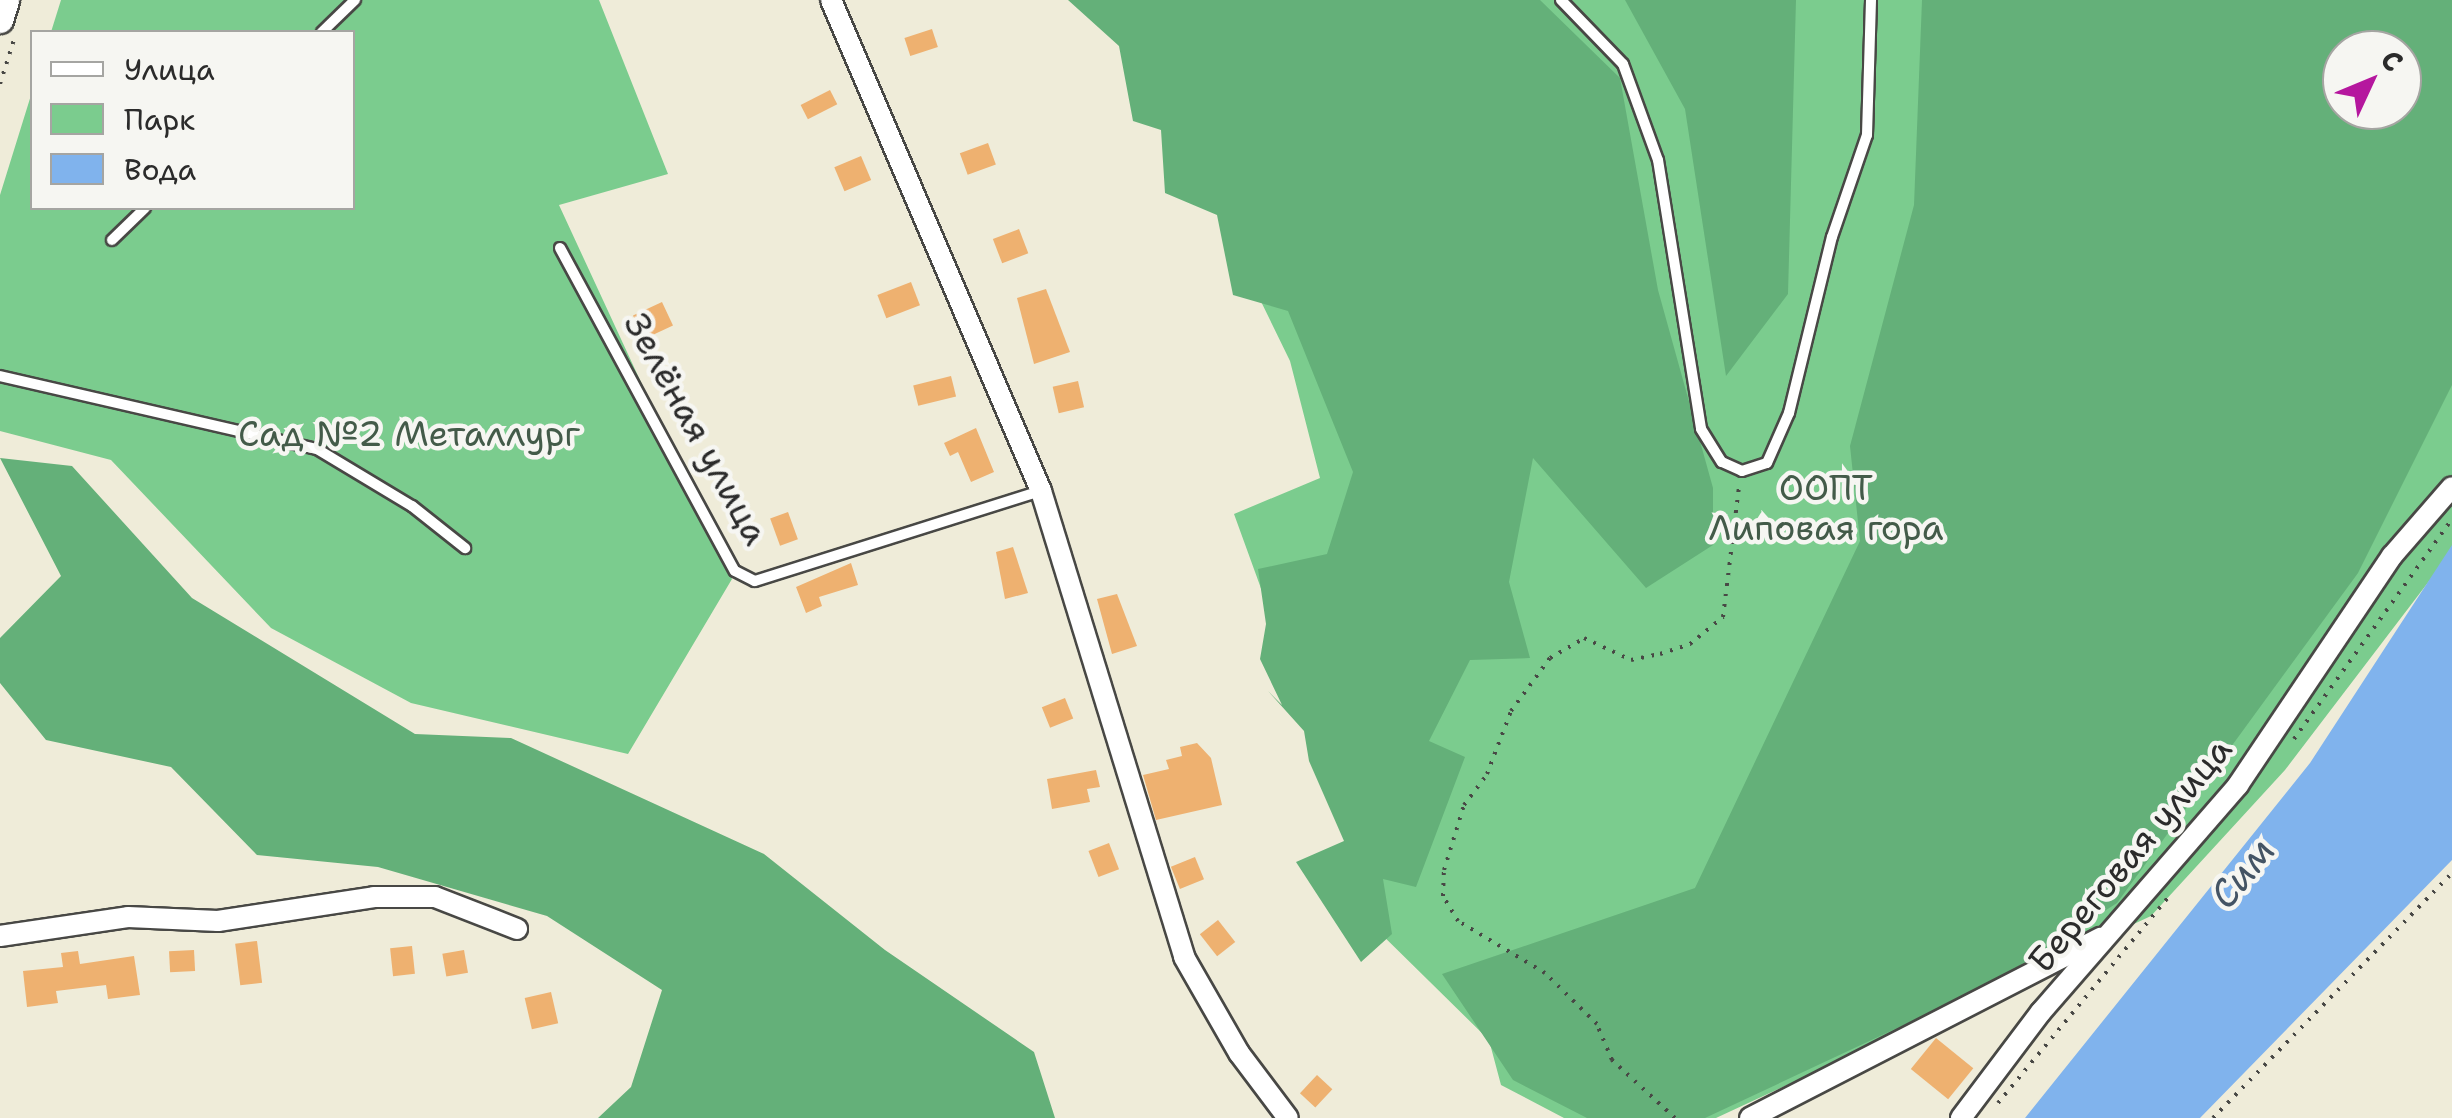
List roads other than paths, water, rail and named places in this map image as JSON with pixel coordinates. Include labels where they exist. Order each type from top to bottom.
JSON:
[{"type":"street","points":[[6,0],[8,27]]},
{"type":"street","points":[[831,0],[1041,491],[1184,957],[1239,1053],[1288,1118]]},
{"type":"street","name":"Береговая улица","points":[[1961,1118],[2109,934],[2238,785],[2392,556],[2452,487]]},
{"type":"street","points":[[0,936],[128,916],[218,921],[389,897],[435,897],[517,929]]},
{"type":"street","points":[[1750,1118],[2109,934]]},
{"type":"lane","points":[[324,30],[354,0]]},
{"type":"lane","points":[[1561,0],[1623,64],[1658,160],[1701,429],[1722,462],[1742,472],[1767,463],[1789,413],[1832,237],[1867,136],[1871,0]]},
{"type":"lane","points":[[112,240],[143,210]]},
{"type":"lane","name":"Зелёная улица","points":[[560,248],[735,571],[755,582],[1041,491]]},
{"type":"lane","points":[[0,376],[317,450],[412,506],[465,548]]},
{"type":"water","name":"Сим","points":[[2452,545],[2452,860],[2200,1118],[2025,1118],[2310,763]]},
{"type":"park label","name":"Сад №2 Металлург","points":[[409,434]]},
{"type":"park label","name":"ООПТ Липовая гора","points":[[1826,508]]}]
